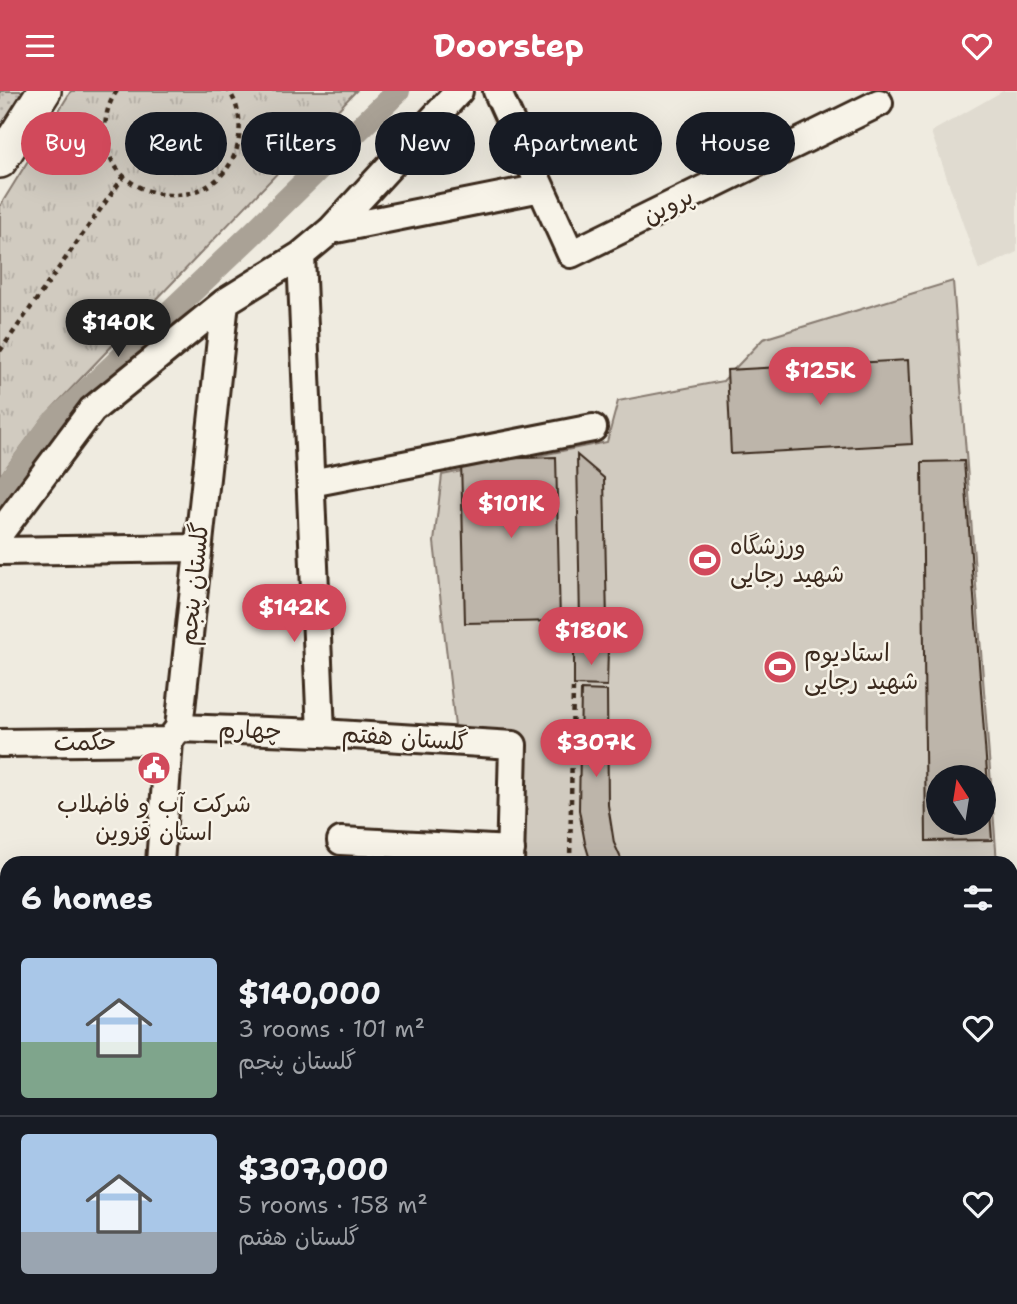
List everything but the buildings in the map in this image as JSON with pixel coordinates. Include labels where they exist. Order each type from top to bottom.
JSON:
[{"type":"main road","points":[[0,161],[44,91]]},
{"type":"street","points":[[0,533],[92,410],[225,302],[301,255],[331,230],[459,91]]},
{"type":"street","points":[[331,230],[541,187],[497,91]]},
{"type":"street","name":"پروین","points":[[541,187],[571,254],[879,103]]},
{"type":"street","name":"گلستان هفتم","points":[[301,255],[321,733],[513,745],[511,856]]},
{"type":"street","name":"گلستان پنجم","points":[[161,856],[225,302]]},
{"type":"street","points":[[311,483],[593,428]]},
{"type":"street","points":[[0,551],[198,548]]},
{"type":"street","name":"چهارم","points":[[174,735],[321,733]]},
{"type":"street","name":"حکمت","points":[[0,743],[174,735]]},
{"type":"street","points":[[341,841],[500,856]]},
{"type":"path","points":[[117,91],[111,99],[105,118],[106,139],[112,159],[124,176],[142,189],[162,195],[183,195],[204,188],[221,176],[233,158],[240,138],[239,117],[229,91]]},
{"type":"path","points":[[0,351],[124,176]]},
{"type":"path","points":[[569,856],[573,687]]},
{"type":"shaded area","points":[[1003,91],[1017,91],[1017,252],[979,270],[931,132]]},
{"type":"green space","points":[[0,91],[24,91],[0,129]]},
{"type":"green space","points":[[71,91],[356,91],[336,112],[241,112],[241,175],[276,175],[43,418],[0,476],[0,206],[21,172],[21,175],[111,175],[111,112],[58,112]]},
{"type":"green space","name":"ورزشگاه شهید رجایی","points":[[953,281],[990,765],[926,765],[926,835],[995,835],[996,856],[514,856],[502,733],[455,726],[434,542],[442,475],[607,442],[618,401],[723,381],[763,339]]},
{"type":"waterway","points":[[0,495],[52,424],[398,91]]},
{"type":"place","name":"ورزشگاه شهید رجایی","points":[[705,560]]},
{"type":"place","name":"استادیوم شهید رجایی","points":[[780,667]]},
{"type":"place","name":"شرکت آب و فاضلاب استان قزوین","points":[[154,768]]}]
